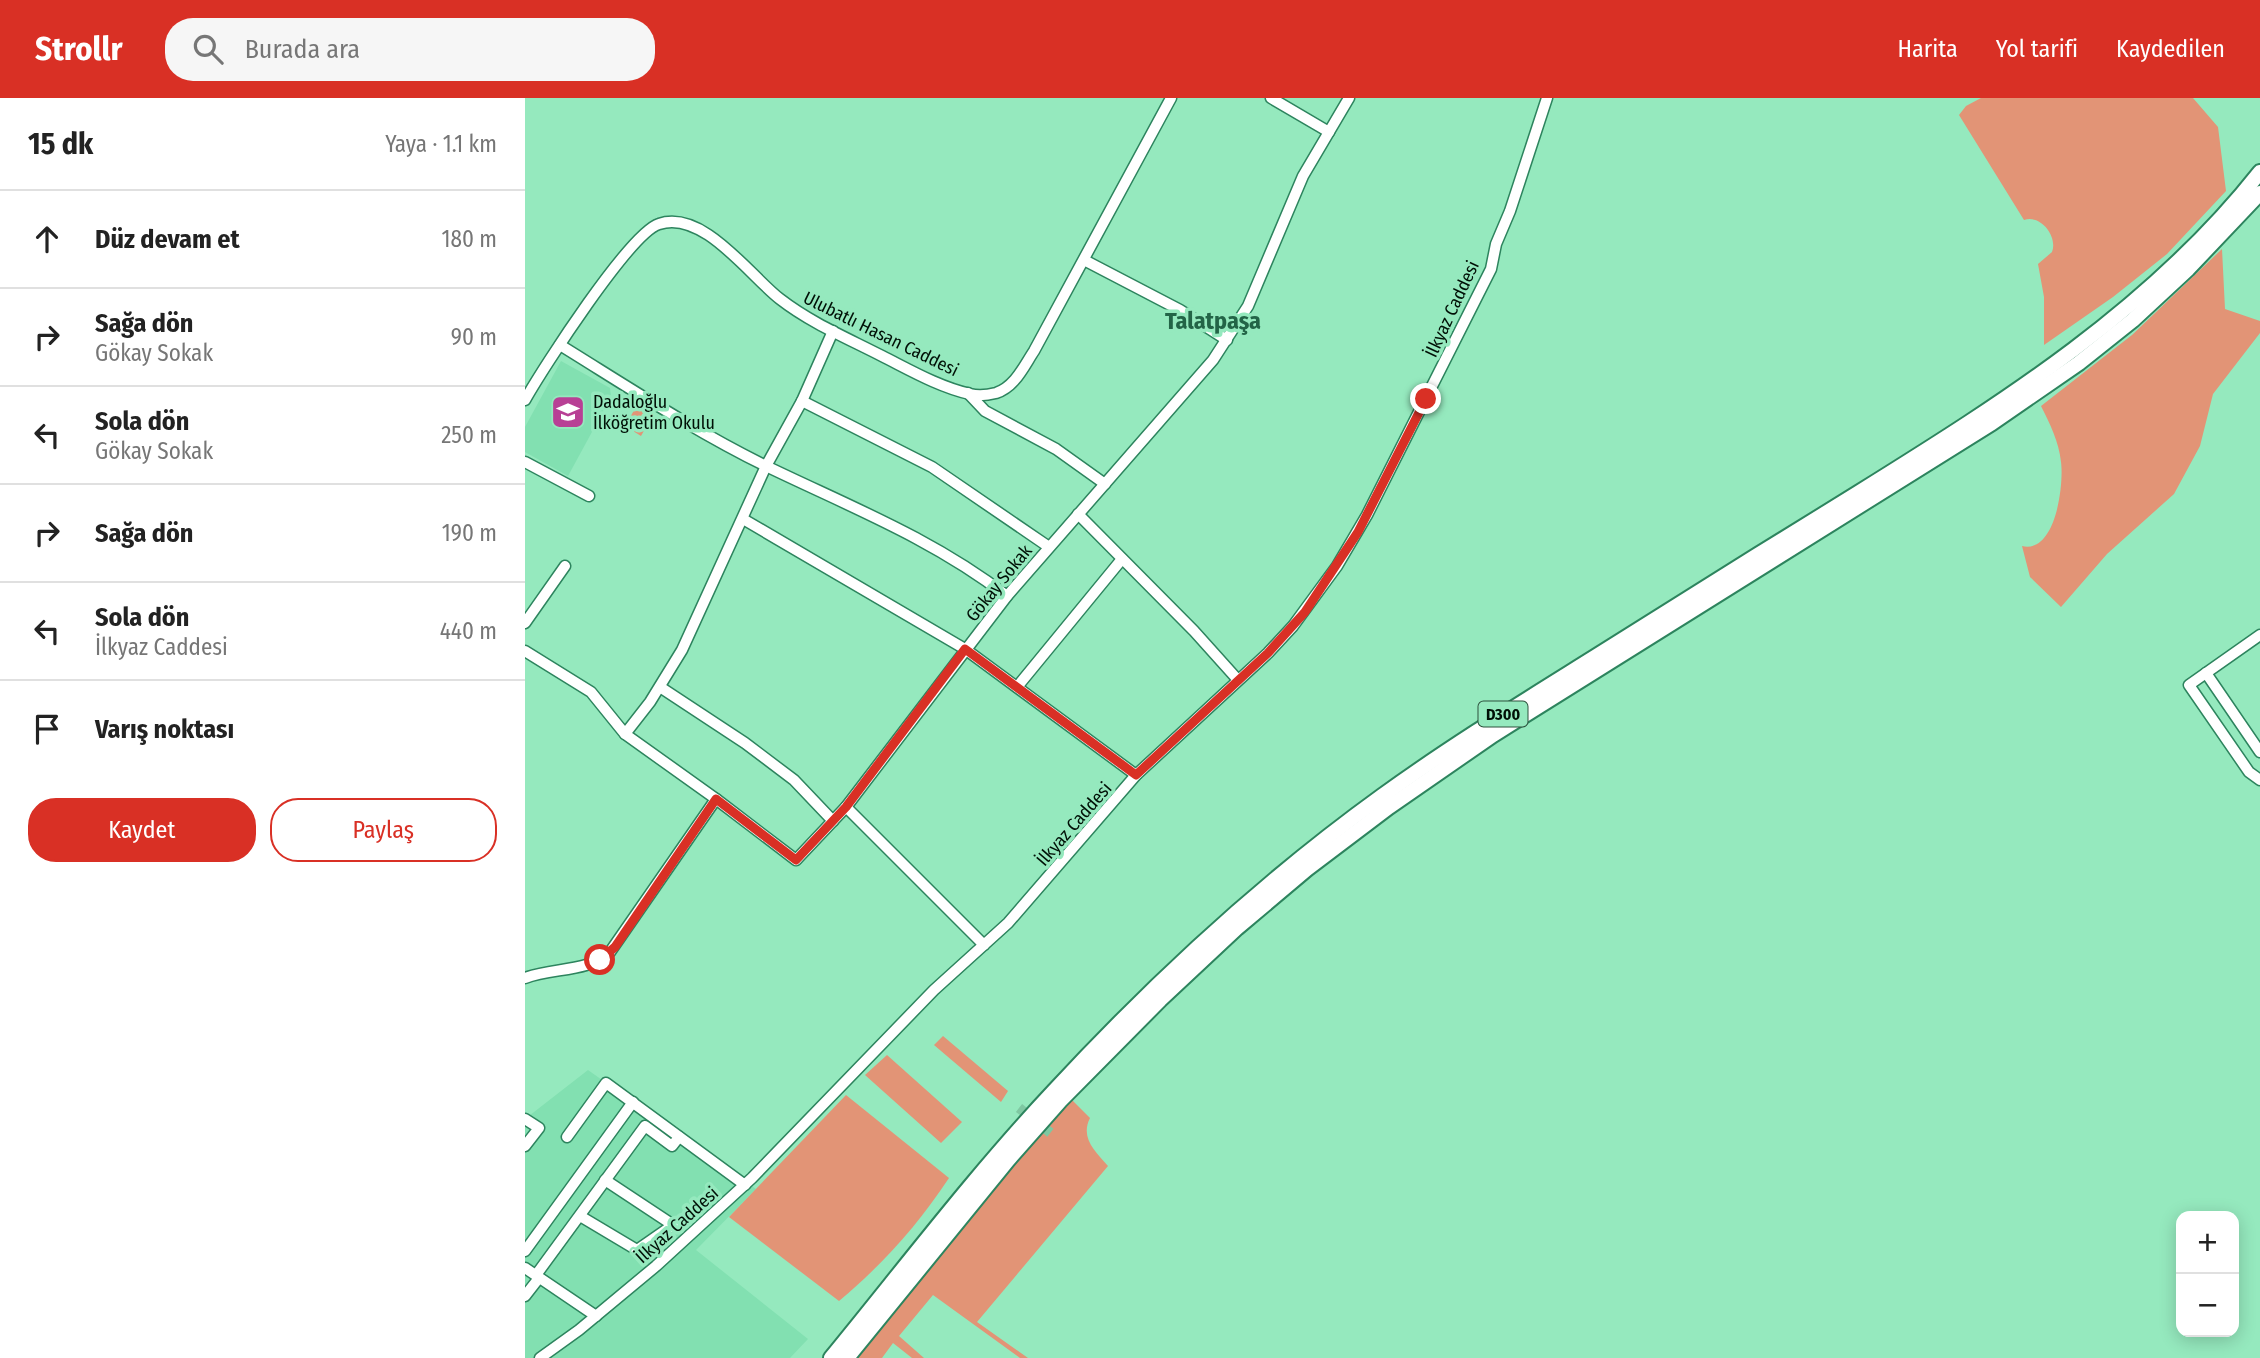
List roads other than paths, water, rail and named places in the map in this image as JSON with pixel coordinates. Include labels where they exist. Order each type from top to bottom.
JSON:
[{"type":"highway","name":"D300","points":[[831,1358],[1052,1093],[1151,991],[1229,919],[1299,860],[1382,796],[1486,724],[1986,413],[2061,360],[2123,311],[2179,261],[2241,196],[2260,172]]},
{"type":"highway","name":"D300","points":[[847,1358],[1060,1101],[1179,982],[1307,870],[1389,807],[1493,735],[1992,423],[2080,363],[2133,320],[2179,277],[2260,193]]},
{"type":"street","name":"Ulubatlı Hasan Caddesi","points":[[525,400],[586,307],[642,234],[659,224],[670,222],[681,223],[711,236],[779,298],[808,318],[922,376],[968,393],[993,393],[1013,383],[1034,351],[1171,98]]},
{"type":"street","points":[[1271,98],[1329,132]]},
{"type":"street","name":"Gökay Sokak","points":[[525,651],[591,692],[625,734],[796,860],[846,807],[1007,596],[1190,389],[1227,341],[1259,285],[1303,176],[1349,98]]},
{"type":"street","name":"İlkyaz Caddesi","points":[[540,1358],[596,1316],[745,1185],[887,1038],[1017,913],[1136,775],[1281,640],[1305,612],[1367,515],[1491,269],[1496,243],[1510,211],[1547,98]]},
{"type":"street","points":[[1084,260],[1180,310],[1227,341]]},
{"type":"street","points":[[625,734],[660,687],[682,650],[766,466],[801,401],[833,331]]},
{"type":"street","points":[[560,345],[664,409],[766,466],[908,532],[954,558],[1007,596]]},
{"type":"street","points":[[968,393],[985,411],[1056,449],[1105,484]]},
{"type":"street","points":[[801,401],[932,467],[1049,547]]},
{"type":"street","points":[[525,461],[589,496]]},
{"type":"street","points":[[1078,514],[1194,631],[1238,680]]},
{"type":"street","points":[[743,519],[965,649],[1136,775]]},
{"type":"street","points":[[1017,687],[1122,559]]},
{"type":"street","points":[[525,623],[565,566]]},
{"type":"street","points":[[2260,635],[2189,685],[2249,772],[2260,780]]},
{"type":"street","points":[[2206,674],[2260,752]]},
{"type":"street","points":[[660,687],[745,743],[794,780],[833,821]]},
{"type":"street","points":[[525,978],[554,970],[587,966],[610,952],[716,799]]},
{"type":"street","points":[[846,807],[984,944]]},
{"type":"street","points":[[567,1137],[606,1083],[745,1185]]},
{"type":"street","points":[[525,1251],[633,1102]]},
{"type":"street","points":[[525,1119],[539,1128],[525,1146]]},
{"type":"street","points":[[525,1296],[645,1126],[672,1146],[679,1137]]},
{"type":"street","points":[[580,1216],[637,1250],[673,1225],[605,1180]]},
{"type":"street","points":[[525,1268],[596,1316]]},
{"type":"tunnel","points":[[1019,1108],[1052,1134]]},
{"type":"place","name":"Dadaloğlu İlköğretim Okulu","points":[[568,412]]},
{"type":"district","name":"Talatpaşa","points":[[1213,321]]}]
